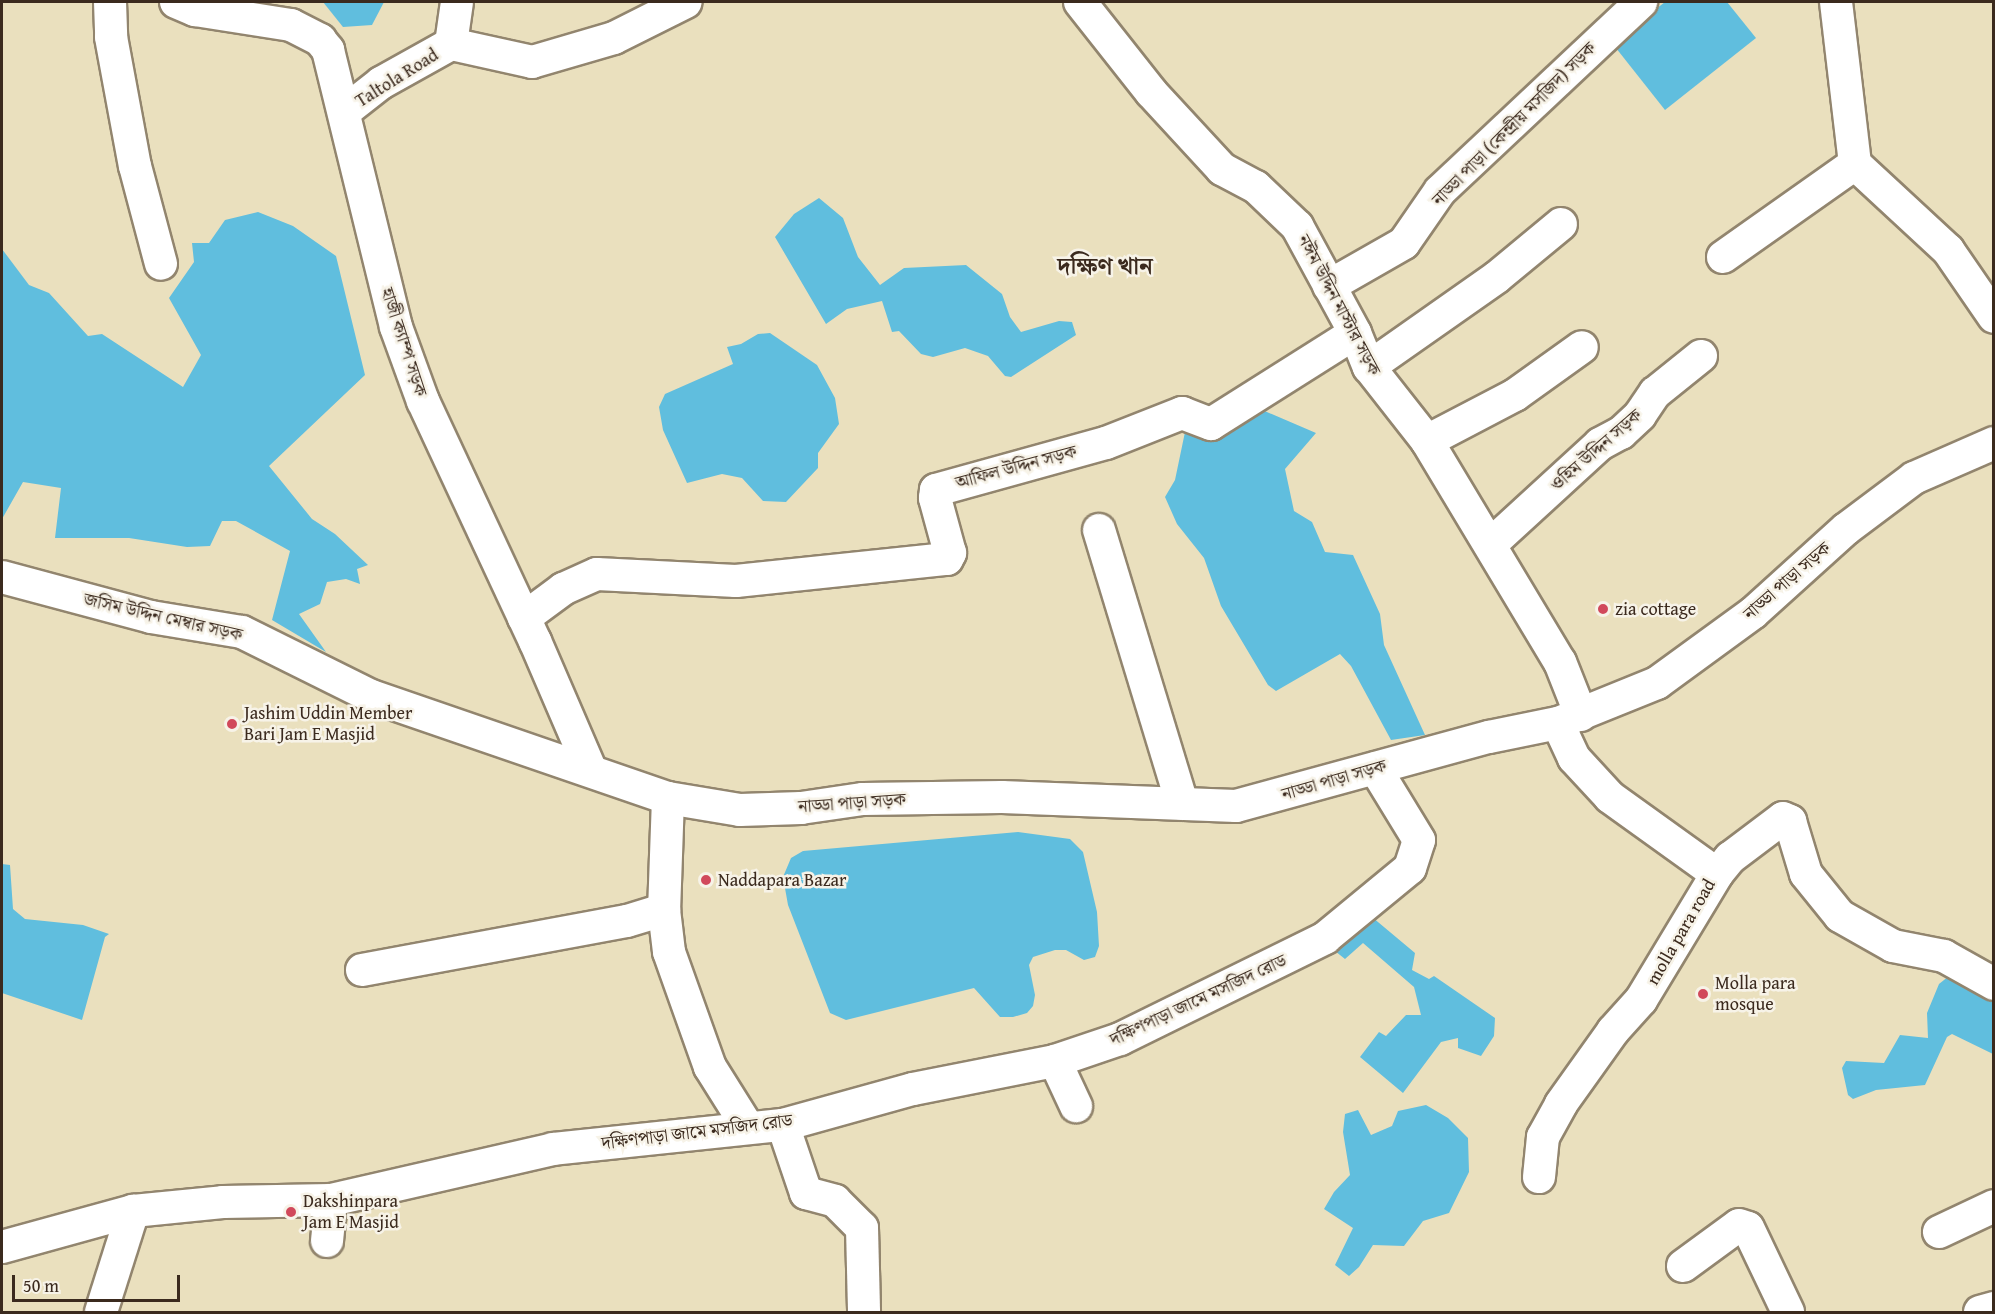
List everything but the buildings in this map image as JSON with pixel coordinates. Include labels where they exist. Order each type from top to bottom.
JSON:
[{"type":"street","points":[[110,2],[111,37],[135,166],[161,264]]},
{"type":"street","name":"হাজী ক্যাম্প সড়ক","points":[[176,2],[195,10],[291,25],[320,40],[328,51],[344,112],[360,194],[396,327],[423,401],[524,618],[590,769]]},
{"type":"street","points":[[457,2],[451,44],[532,62],[614,38],[686,2]]},
{"type":"street","name":"নঈম উদ্দিন মাস্টার সড়ক","points":[[1080,2],[1151,92],[1222,169],[1256,187],[1297,226],[1355,333],[1369,367],[1427,441],[1560,662],[1569,719]]},
{"type":"street","name":"নাড্ডা পাড়া (কেন্দ্রীয় মসজিদ) সড়ক","points":[[1329,286],[1404,243],[1440,191],[1641,2]]},
{"type":"street","points":[[1836,2],[1855,164],[1948,250],[1994,317]]},
{"type":"street","name":"Taltola Road","points":[[344,112],[381,83],[451,44]]},
{"type":"street","points":[[1723,257],[1855,164]]},
{"type":"street","points":[[1369,367],[1497,277],[1561,224]]},
{"type":"street","name":"আফিল উদ্দিন সড়ক","points":[[524,618],[563,589],[597,574],[736,581],[947,559],[950,553],[935,498],[936,489],[1106,443],[1182,413],[1211,424],[1355,333]]},
{"type":"street","points":[[1427,441],[1515,395],[1582,347]]},
{"type":"street","name":"ওহিম উদ্দিন সড়ক","points":[[1491,544],[1600,444],[1621,433],[1655,393],[1701,356]]},
{"type":"street","name":"নাড্ডা পাড়া সড়ক","points":[[590,769],[668,798],[740,810],[801,808],[863,799],[1002,797],[1236,806],[1569,719],[1657,683],[1752,613],[1846,529],[1914,478],[1994,443]]},
{"type":"street","points":[[1100,530],[1182,804]]},
{"type":"street","name":"জসিম উদ্দিন মেম্বার সড়ক","points":[[2,577],[151,617],[242,632],[371,696],[590,769]]},
{"type":"street","name":"molla para road","points":[[1539,1177],[1543,1137],[1561,1104],[1613,1031],[1641,1000],[1717,874],[1610,796],[1574,758],[1569,719]]},
{"type":"street","name":"দক্ষিণপাড়া জামে মসজিদ রোড","points":[[2,1247],[133,1211],[223,1202],[331,1200],[553,1149],[747,1126],[783,1125],[913,1089],[1055,1060],[1120,1040],[1325,938],[1410,868],[1419,840],[1376,768]]},
{"type":"street","points":[[668,798],[664,910],[669,952],[710,1067],[747,1126]]},
{"type":"street","points":[[1717,874],[1730,858],[1783,818],[1790,821],[1806,874],[1840,916],[1893,946],[1944,956],[1994,984]]},
{"type":"street","points":[[362,970],[627,921],[664,910]]},
{"type":"street","points":[[1055,1060],[1076,1106]]},
{"type":"street","points":[[783,1125],[806,1193],[835,1201],[862,1228],[864,1312]]},
{"type":"street","points":[[327,1241],[331,1200]]},
{"type":"street","points":[[1940,1232],[1994,1206]]},
{"type":"street","points":[[101,1312],[133,1211]]},
{"type":"street","points":[[1683,1266],[1739,1225],[1748,1228],[1788,1312]]},
{"type":"street","points":[[1980,1312],[1994,1308]]},
{"type":"water","points":[[323,2],[384,2],[372,25],[343,27]]},
{"type":"water","points":[[1665,2],[1727,2],[1756,38],[1665,110],[1612,43]]},
{"type":"water","points":[[819,198],[843,218],[858,257],[880,285],[904,268],[966,265],[1002,294],[1010,317],[1021,332],[1059,321],[1072,322],[1076,335],[1011,377],[1005,376],[988,356],[965,348],[933,357],[921,354],[899,331],[892,332],[882,301],[847,309],[826,324],[775,237],[794,214]]},
{"type":"water","points":[[258,212],[293,226],[336,256],[365,375],[269,466],[312,519],[335,534],[368,565],[357,569],[360,584],[346,579],[327,582],[320,604],[299,614],[326,652],[272,620],[290,551],[236,521],[222,521],[210,546],[187,547],[129,538],[55,538],[61,488],[23,482],[2,519],[2,249],[29,285],[49,293],[88,336],[102,334],[183,387],[201,355],[169,298],[194,262],[192,243],[209,243],[225,220]]},
{"type":"water","points":[[770,333],[817,365],[835,398],[839,424],[818,453],[818,468],[786,502],[763,501],[742,478],[722,474],[687,483],[663,430],[659,407],[665,394],[733,364],[727,347],[741,344],[758,334]]},
{"type":"water","points":[[1260,409],[1316,433],[1285,469],[1294,511],[1312,522],[1325,552],[1353,555],[1380,614],[1384,645],[1425,735],[1391,740],[1351,666],[1340,654],[1276,691],[1268,685],[1221,606],[1204,558],[1177,524],[1165,497],[1175,480],[1185,432],[1192,422],[1215,433],[1236,427]]},
{"type":"water","points":[[1018,832],[1070,839],[1083,852],[1097,912],[1099,946],[1095,957],[1084,960],[1066,950],[1055,950],[1033,957],[1029,965],[1035,995],[1033,1006],[1027,1013],[1013,1017],[1000,1017],[974,988],[846,1020],[830,1013],[788,905],[783,877],[791,858],[803,851]]},
{"type":"water","points":[[2,864],[10,865],[13,909],[25,919],[83,925],[109,934],[105,937],[82,1020],[2,993]]},
{"type":"water","points":[[1372,917],[1415,953],[1412,970],[1429,979],[1434,976],[1495,1018],[1494,1036],[1481,1056],[1458,1048],[1458,1038],[1441,1042],[1403,1093],[1360,1057],[1379,1032],[1386,1036],[1406,1015],[1421,1015],[1414,987],[1363,943],[1345,959],[1330,947]]},
{"type":"water","points":[[1949,976],[1993,994],[1993,1054],[1952,1034],[1947,1037],[1925,1085],[1876,1090],[1853,1099],[1848,1095],[1842,1068],[1846,1061],[1884,1063],[1900,1035],[1928,1038],[1927,1013],[1939,984]]},
{"type":"water","points":[[1426,1105],[1448,1118],[1468,1138],[1469,1172],[1449,1213],[1423,1221],[1404,1246],[1373,1245],[1359,1267],[1349,1276],[1335,1265],[1353,1228],[1324,1209],[1334,1192],[1350,1175],[1343,1132],[1345,1114],[1358,1110],[1371,1135],[1392,1126],[1398,1111]]},
{"type":"place","name":"zia cottage","points":[[1603,609]]},
{"type":"place","name":"Jashim Uddin Member Bari Jam E Masjid","points":[[232,724]]},
{"type":"place","name":"Naddapara Bazar","points":[[706,880]]},
{"type":"place","name":"Molla para mosque","points":[[1703,994]]},
{"type":"place","name":"Dakshinpara Jam E Masjid","points":[[291,1212]]},
{"type":"district","name":"দক্ষিণ খান","points":[[1105,266]]}]
